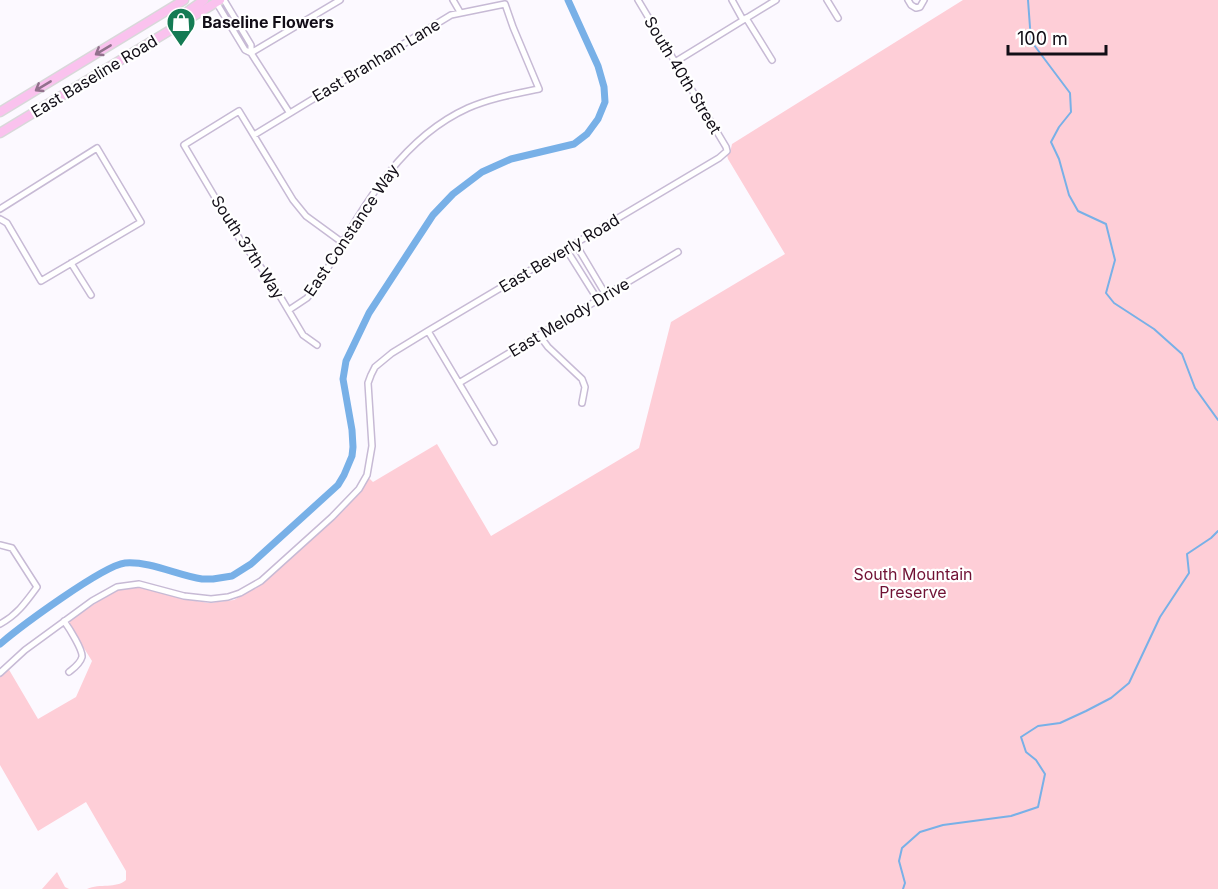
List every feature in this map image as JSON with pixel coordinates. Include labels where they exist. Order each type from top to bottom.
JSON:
[{"type":"main road","name":"East Baseline Road","points":[[0,112],[184,0]]},
{"type":"main road","points":[[168,31],[184,14],[204,0]]},
{"type":"main road","name":"East Baseline Road","points":[[0,133],[219,1]]},
{"type":"main road","points":[[87,60],[96,75]]},
{"type":"street","points":[[251,53],[340,0]]},
{"type":"street","points":[[453,0],[460,12]]},
{"type":"street","name":"South 40th Street","points":[[638,0],[727,152]]},
{"type":"street","points":[[732,0],[772,60]]},
{"type":"street","points":[[675,62],[776,0]]},
{"type":"street","points":[[827,0],[838,18]]},
{"type":"street","points":[[908,0],[916,8],[920,7],[924,0]]},
{"type":"street","points":[[219,1],[241,28],[251,45],[251,53]]},
{"type":"street","points":[[219,1],[245,50],[251,53],[289,112]]},
{"type":"street","name":"East Branham Lane","points":[[254,135],[451,15],[506,4],[539,89]]},
{"type":"street","points":[[235,33],[241,28]]},
{"type":"street","name":"East Constance Way","points":[[289,310],[307,298],[387,174],[407,150],[440,124],[468,108],[499,97],[539,89]]},
{"type":"street","name":"South 37th Way","points":[[254,135],[239,111],[184,145],[239,238],[271,281],[303,335],[317,345]]},
{"type":"street","points":[[254,135],[293,200],[306,216],[343,243]]},
{"type":"street","points":[[0,209],[97,148],[141,222],[41,281],[7,223],[0,219]]},
{"type":"street","name":"East Beverly Road","points":[[0,673],[25,650],[110,590],[128,584],[139,584],[198,598],[211,598],[234,595],[261,581],[332,517],[359,489],[367,475],[372,446],[368,383],[375,367],[392,353],[428,331],[727,152]]},
{"type":"street","points":[[575,243],[606,295]]},
{"type":"street","points":[[566,249],[598,300]]},
{"type":"street","name":"East Melody Drive","points":[[459,383],[678,252]]},
{"type":"street","points":[[71,263],[90,295]]},
{"type":"street","points":[[428,331],[494,442]]},
{"type":"street","points":[[539,335],[548,347],[582,379],[585,387],[582,403]]},
{"type":"street","points":[[0,545],[12,548],[37,587],[23,607],[0,624]]},
{"type":"street","points":[[64,621],[81,651],[82,658],[69,672]]},
{"type":"green space","name":"South Mountain Preserve","points":[[963,0],[1218,0],[1218,889],[87,889],[122,883],[126,880],[126,871],[86,802],[38,831],[0,765],[0,677],[8,668],[38,719],[76,697],[92,661],[69,621],[114,591],[125,587],[138,587],[209,603],[234,600],[263,583],[346,508],[368,477],[373,482],[437,444],[491,536],[639,448],[671,322],[785,254],[728,159],[727,155],[730,153],[732,144]]},
{"type":"green space","points":[[57,872],[65,887],[69,889],[42,889]]},
{"type":"waterway","points":[[0,644],[81,585],[125,563],[154,566],[202,579],[232,576],[251,564],[338,485],[352,456],[353,447],[343,379],[346,361],[369,313],[433,215],[453,194],[482,172],[511,159],[574,144],[587,134],[598,119],[605,102],[604,87],[598,66],[568,0]]},
{"type":"waterway","points":[[1028,0],[1031,41],[1070,93],[1071,112],[1051,142],[1059,159],[1069,195],[1078,211],[1106,224],[1115,260],[1106,293],[1114,303],[1154,329],[1182,354],[1195,388],[1218,420]]},
{"type":"waterway","points":[[903,889],[905,883],[899,861],[902,848],[920,832],[943,825],[1011,816],[1038,807],[1045,774],[1036,760],[1026,752],[1021,737],[1038,726],[1060,723],[1086,711],[1111,698],[1129,683],[1160,617],[1189,573],[1187,554],[1218,531]]},
{"type":"place","name":"Baseline Flowers","points":[[181,48]]}]
